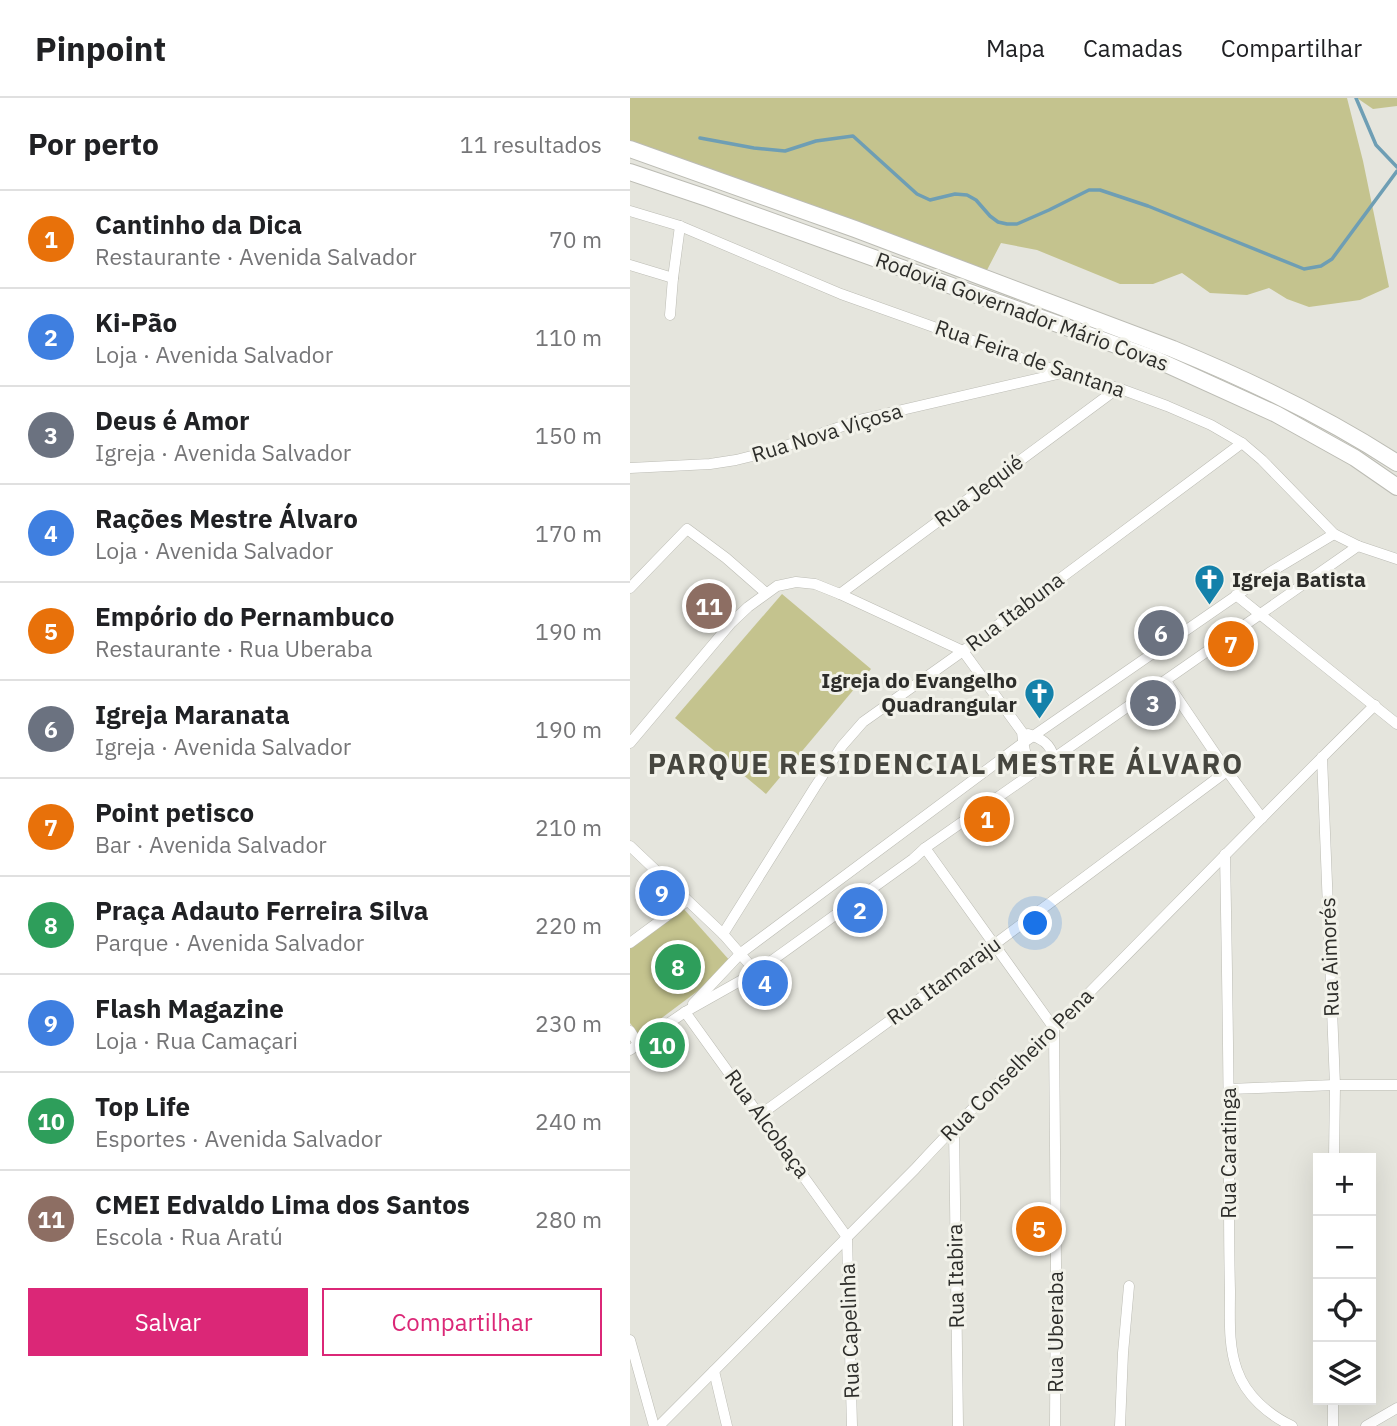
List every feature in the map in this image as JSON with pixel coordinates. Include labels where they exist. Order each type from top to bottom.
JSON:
[{"type":"main road","name":"Rodovia Governador Mário Covas","points":[[630,149],[855,229],[1185,354],[1311,412],[1397,463]]},
{"type":"main road","name":"Rodovia Governador Mário Covas","points":[[630,172],[1155,359],[1276,414],[1355,458],[1397,487]]},
{"type":"street","name":"Rua Feira de Santana","points":[[630,211],[680,226],[841,293],[1063,373],[1118,388],[1211,425],[1242,443],[1262,460],[1334,534],[1358,546],[1397,559]]},
{"type":"street","points":[[670,315],[680,226]]},
{"type":"street","points":[[630,265],[673,278]]},
{"type":"street","name":"Rua Nova Viçosa","points":[[630,468],[699,465],[736,460],[768,452],[863,419],[1063,373]]},
{"type":"street","name":"Rua Jequié","points":[[840,594],[1118,388]]},
{"type":"street","name":"Rua Itabuna","points":[[723,934],[852,733],[879,709],[963,651],[1242,443]]},
{"type":"street","points":[[630,588],[687,529],[766,593]]},
{"type":"street","points":[[1033,736],[1269,573],[1334,534]]},
{"type":"street","points":[[630,1031],[635,1047],[685,1012],[757,972],[926,848],[1358,546]]},
{"type":"street","points":[[630,743],[731,623],[748,607],[777,586],[814,584],[963,651],[1023,737],[1027,757],[1039,769]]},
{"type":"street","points":[[1236,596],[1397,724]]},
{"type":"street","points":[[1166,681],[1262,818]]},
{"type":"street","name":"Rua Conselheiro Pena","points":[[657,1426],[1375,705]]},
{"type":"street","points":[[685,1012],[741,953],[1023,737],[1033,736],[1045,741],[1054,758]]},
{"type":"street","name":"Rua Aimorés","points":[[1322,757],[1335,1085],[1334,1153]]},
{"type":"street","name":"Rua Itamaraju","points":[[760,1115],[1227,771]]},
{"type":"street","points":[[630,846],[723,934],[757,972]]},
{"type":"street","points":[[926,848],[1054,1028]]},
{"type":"street","name":"Rua Caratinga","points":[[1225,854],[1230,1335],[1238,1374],[1258,1403],[1274,1417],[1292,1426]]},
{"type":"street","points":[[630,943],[687,901]]},
{"type":"street","name":"Rua Alcobaça","points":[[685,1012],[847,1237]]},
{"type":"street","name":"Rua Uberaba","points":[[1054,1028],[1055,1426]]},
{"type":"street","points":[[1229,1089],[1397,1085]]},
{"type":"street","name":"Rua Itabira","points":[[954,1126],[958,1426]]},
{"type":"street","name":"Rua Capelinha","points":[[847,1237],[852,1426]]},
{"type":"street","points":[[1120,1426],[1122,1353],[1129,1286]]},
{"type":"street","points":[[630,1340],[657,1426]]},
{"type":"street","points":[[713,1370],[727,1426]]},
{"type":"street","points":[[1332,1426],[1333,1405]]},
{"type":"street","points":[[1366,1426],[1397,1408]]},
{"type":"shaded area","points":[[630,98],[1347,98],[1389,287],[1360,300],[1309,307],[1287,299],[1269,288],[1247,295],[1210,293],[1182,273],[1153,284],[1120,284],[1037,250],[1001,243],[986,272],[630,144]]},
{"type":"shaded area","points":[[1357,98],[1397,98],[1397,106],[1373,109]]},
{"type":"shaded area","points":[[782,594],[871,669],[766,794],[675,718]]},
{"type":"shaded area","points":[[682,907],[731,962],[723,972],[639,1035],[630,1023],[630,946]]},
{"type":"waterway","points":[[1356,98],[1376,145],[1397,167]]},
{"type":"waterway","points":[[700,138],[785,151],[816,141],[853,136],[917,194],[930,200],[955,194],[967,195],[976,200],[998,222],[1017,224],[1089,190],[1100,190],[1148,206],[1304,269],[1321,266],[1332,259],[1397,171]]},
{"type":"place","name":"CMEI Edvaldo Lima dos Santos","points":[[709,606]]},
{"type":"place","name":"Igreja Batista","points":[[1209,607]]},
{"type":"place","name":"Igreja Maranata","points":[[1161,633]]},
{"type":"place","name":"Point petisco","points":[[1231,644]]},
{"type":"place","name":"Deus é Amor","points":[[1153,703]]},
{"type":"place","name":"Igreja do Evangelho Quadrangular","points":[[1040,720]]},
{"type":"place","name":"Cantinho da Dica","points":[[987,819]]},
{"type":"place","name":"Flash Magazine","points":[[662,893]]},
{"type":"place","name":"Ki-Pão","points":[[860,910]]},
{"type":"place","name":"Praça Adauto Ferreira Silva","points":[[678,967]]},
{"type":"place","name":"Rações Mestre Álvaro","points":[[765,983]]},
{"type":"place","name":"Top Life","points":[[662,1045]]},
{"type":"place","name":"Empório do Pernambuco","points":[[1039,1229]]},
{"type":"district","name":"PARQUE RESIDENCIAL MESTRE ÁLVARO","points":[[946,764]]}]
